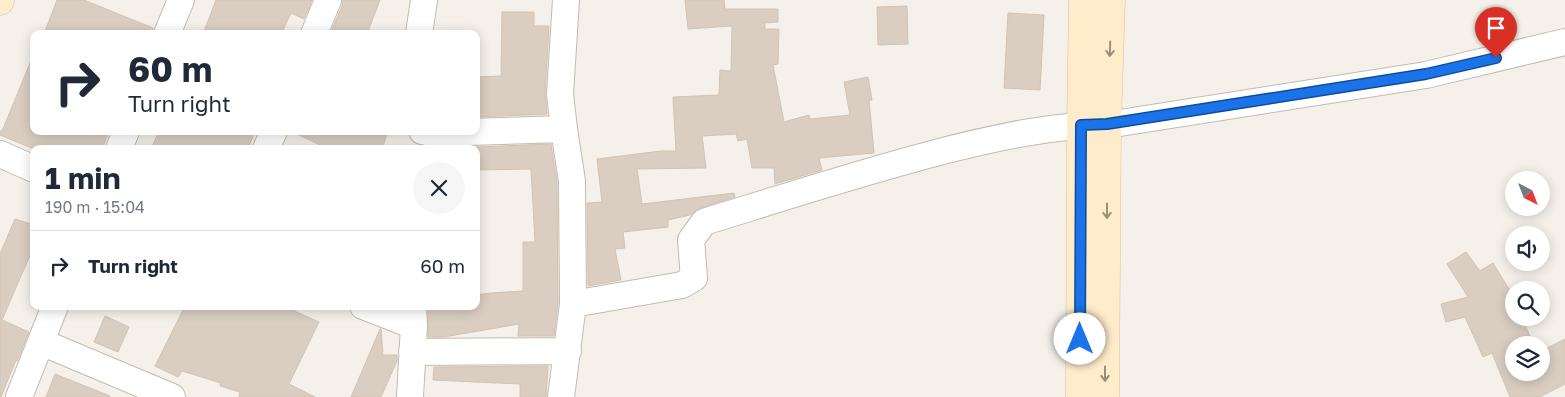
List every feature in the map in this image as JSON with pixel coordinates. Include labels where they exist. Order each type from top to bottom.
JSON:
[{"type":"street","points":[[169,30],[181,0]]},
{"type":"street","points":[[316,30],[328,0]]},
{"type":"street","points":[[420,30],[424,0]]},
{"type":"street","points":[[561,397],[573,304],[572,181],[560,94],[566,0]]},
{"type":"street","points":[[1083,0],[1094,125],[1105,397]]},
{"type":"street","points":[[1080,397],[1094,125],[1111,0]]},
{"type":"street","points":[[573,304],[682,285],[694,278],[691,240],[704,222],[898,163],[998,138],[1426,74],[1565,42]]},
{"type":"street","points":[[480,132],[564,129]]},
{"type":"street","points":[[0,154],[30,167]]},
{"type":"street","points":[[19,397],[53,310]]},
{"type":"street","points":[[383,310],[414,316],[410,397]]},
{"type":"street","points":[[41,342],[172,397]]},
{"type":"street","points":[[412,352],[568,352]]},
{"type":"building","points":[[57,0],[84,0],[153,28],[153,30],[46,30]]},
{"type":"building","points":[[216,0],[312,0],[304,19],[291,13],[283,30],[205,30]]},
{"type":"building","points":[[343,0],[380,0],[369,30],[332,30]]},
{"type":"building","points":[[685,0],[724,0],[725,9],[778,9],[778,22],[765,23],[765,29],[779,29],[778,64],[773,65],[784,122],[809,115],[810,119],[850,115],[844,82],[868,77],[872,100],[869,100],[874,153],[819,158],[822,170],[775,184],[774,168],[752,168],[747,139],[738,141],[736,134],[702,136],[706,168],[637,169],[642,204],[734,193],[735,197],[700,208],[690,215],[668,220],[668,227],[623,232],[625,248],[615,249],[621,280],[588,286],[587,203],[602,202],[597,159],[661,151],[676,151],[673,97],[719,95],[720,70],[731,71],[732,26],[688,29]]},
{"type":"building","points":[[907,6],[908,44],[878,45],[877,7]]},
{"type":"building","points":[[502,12],[534,12],[534,26],[549,26],[545,93],[547,114],[480,117],[480,77],[501,76]]},
{"type":"building","points":[[1008,13],[1044,15],[1040,90],[1004,88]]},
{"type":"building","points":[[30,63],[30,135],[107,135],[104,145],[30,145],[30,147],[0,135],[0,131],[2,131]]},
{"type":"building","points":[[157,135],[253,135],[250,145],[153,145]]},
{"type":"building","points":[[299,135],[387,135],[383,145],[320,145]]},
{"type":"building","points":[[551,144],[557,182],[558,303],[554,336],[518,336],[519,324],[444,337],[428,337],[428,310],[480,310],[480,294],[523,291],[523,242],[535,242],[531,169],[480,170],[480,147]]},
{"type":"building","points":[[15,219],[30,224],[30,255],[2,320],[29,332],[1,397],[0,397],[0,254]]},
{"type":"building","points":[[1466,252],[1480,271],[1493,263],[1505,282],[1505,326],[1526,326],[1530,336],[1505,336],[1505,381],[1550,381],[1550,346],[1565,339],[1565,384],[1540,397],[1510,397],[1492,353],[1483,357],[1465,317],[1446,322],[1441,304],[1468,297],[1447,264]]},
{"type":"building","points":[[183,310],[292,310],[319,322],[289,384],[315,397],[239,397],[240,392],[220,386],[221,383],[182,371],[178,377],[155,366]]},
{"type":"building","points":[[105,316],[129,327],[118,352],[94,342]]},
{"type":"building","points":[[380,329],[383,355],[397,355],[397,361],[381,397],[351,397]]},
{"type":"building","points":[[548,366],[546,397],[520,397],[520,384],[433,380],[434,367]]},
{"type":"building","points":[[55,374],[110,396],[110,397],[46,397]]},
{"type":"route","points":[[1080,339],[1081,125],[1107,124],[1426,74],[1496,58]]}]
